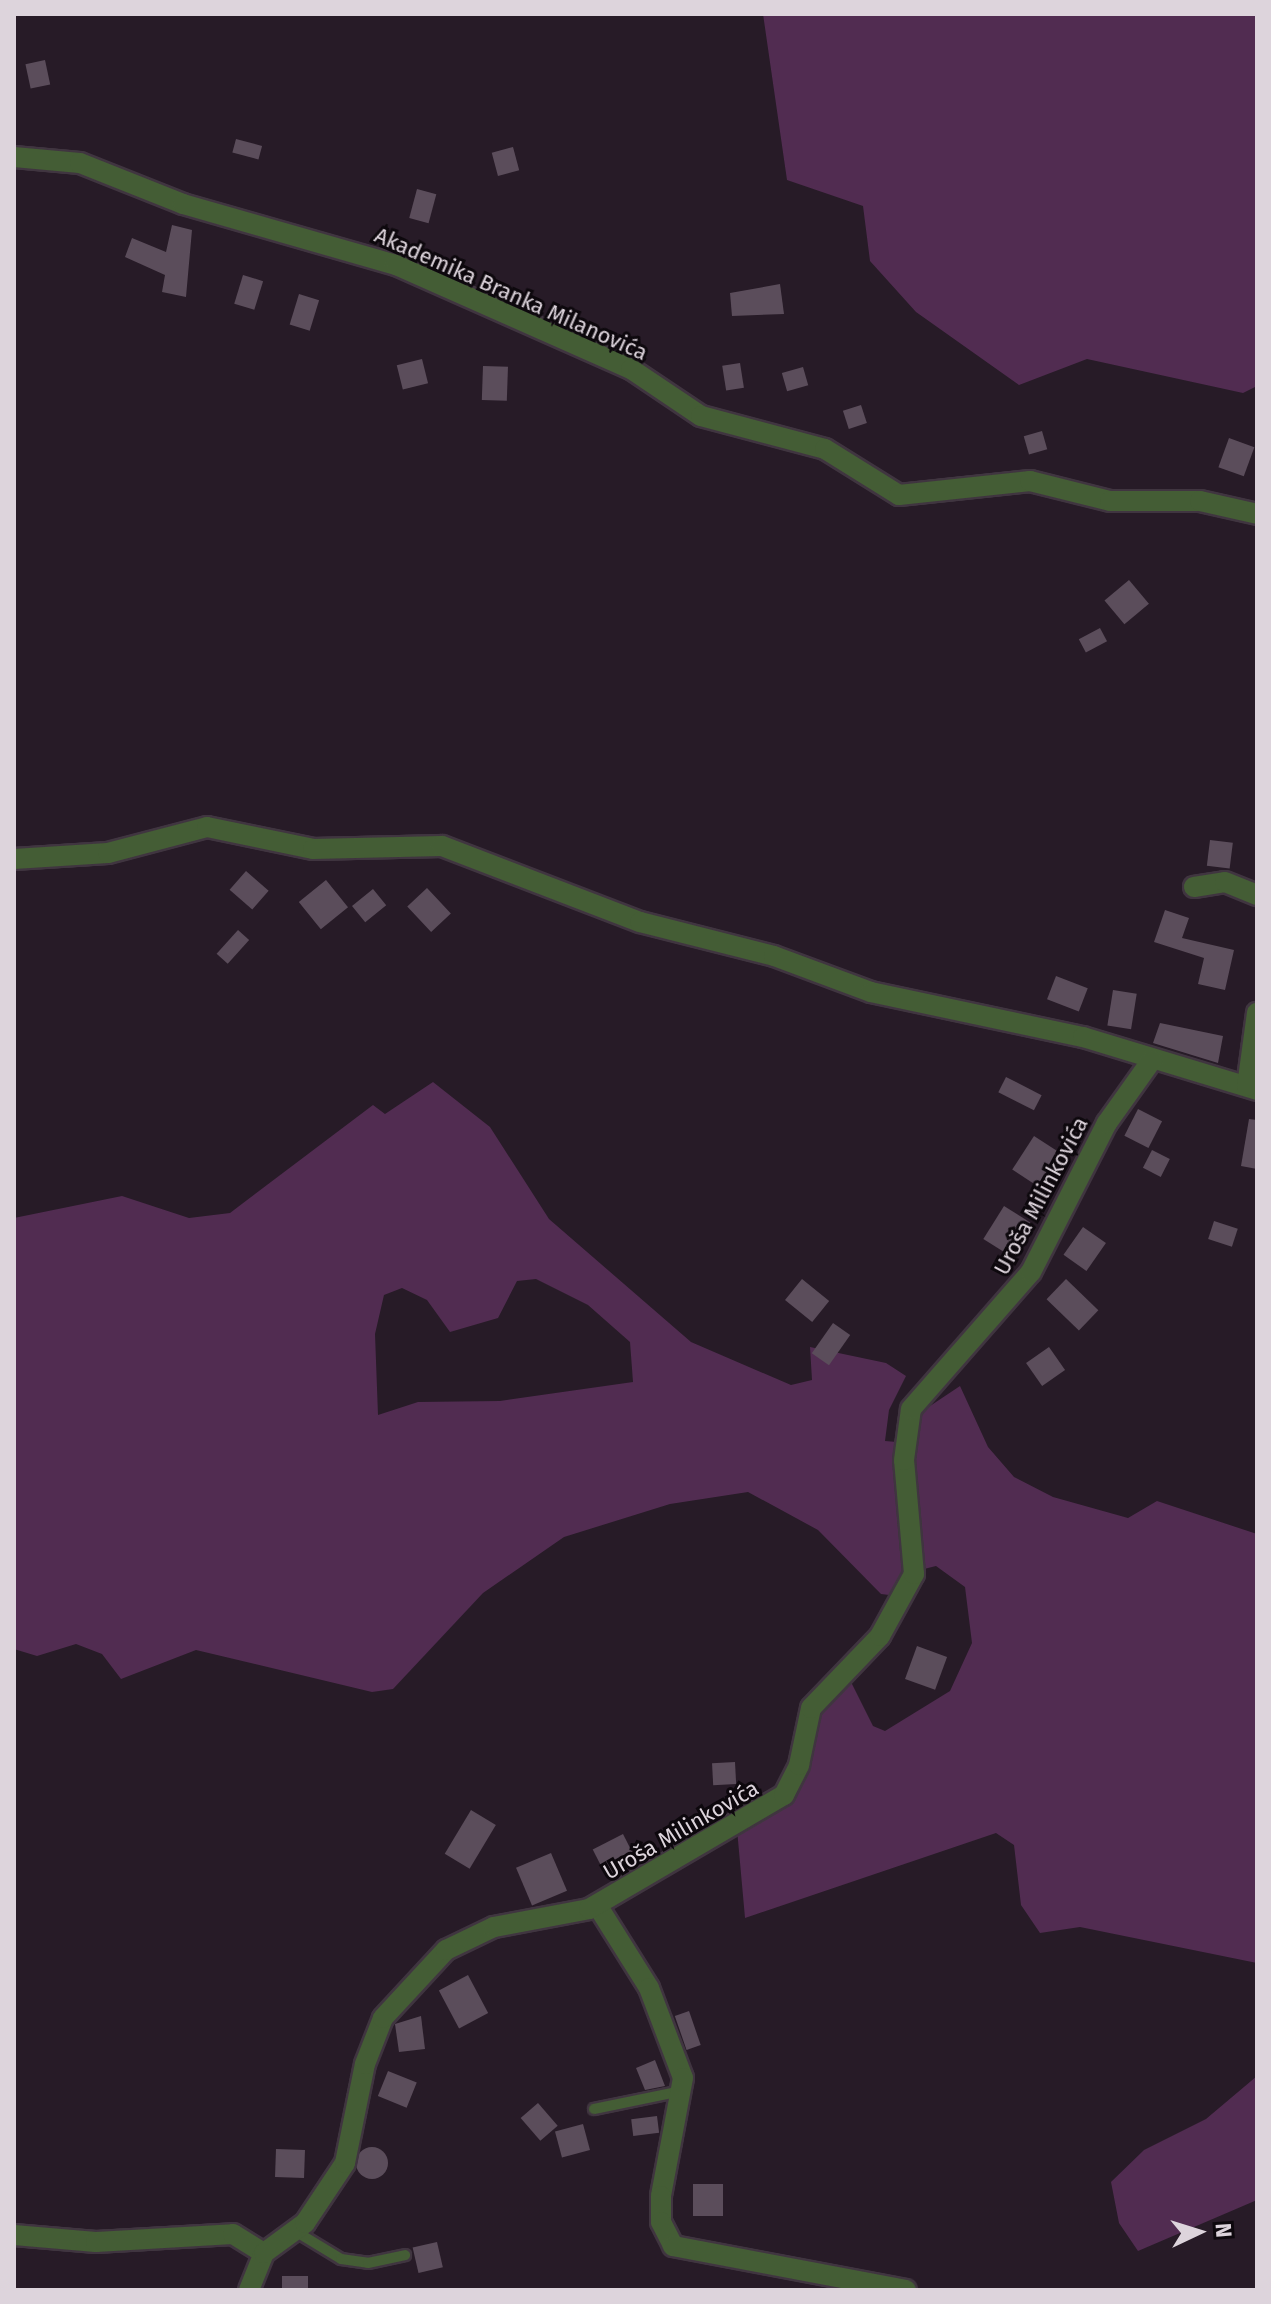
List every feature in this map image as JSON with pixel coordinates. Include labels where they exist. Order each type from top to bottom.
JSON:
[{"type":"street","name":"Akademika Branka Milanovića","points":[[14,157],[80,163],[183,204],[396,265],[631,369],[701,416],[801,439],[899,495],[1030,481],[1110,501],[1200,501],[1257,514]]},
{"type":"street","points":[[14,859],[108,853],[207,827],[313,849],[442,846],[640,922],[774,956],[871,992],[1083,1037],[1252,1088],[1257,1013]]},
{"type":"street","points":[[1194,887],[1225,882],[1257,895]]},
{"type":"street","name":"Uroša Milinkovića","points":[[264,2253],[295,2231],[345,2163],[365,2064],[383,2018],[420,1976],[467,1934],[597,1905],[784,1795],[799,1765],[811,1708],[880,1636],[914,1574],[904,1460],[911,1409],[1031,1272],[1107,1123],[1152,1060]]},
{"type":"street","points":[[597,1905],[649,1988],[672,2039],[684,2091],[661,2196],[661,2222],[673,2246],[906,2290]]},
{"type":"street","points":[[14,2235],[96,2242],[233,2234],[264,2253],[249,2290]]},
{"type":"lane","points":[[594,2109],[684,2091]]},
{"type":"lane","points":[[295,2231],[341,2259],[368,2263],[405,2255]]},
{"type":"shaded area","points":[[763,14],[1257,14],[1257,386],[1243,393],[1087,359],[1019,385],[916,312],[870,261],[863,206],[787,180]]},
{"type":"shaded area","points":[[433,1082],[490,1127],[549,1219],[691,1342],[791,1385],[812,1380],[810,1347],[886,1363],[906,1376],[889,1410],[885,1441],[909,1443],[918,1414],[960,1386],[988,1447],[1014,1477],[1053,1497],[1128,1518],[1157,1501],[1257,1534],[1257,1963],[1080,1927],[1040,1933],[1021,1905],[1014,1845],[996,1833],[745,1918],[737,1829],[781,1793],[809,1696],[843,1666],[873,1726],[885,1731],[950,1691],[972,1643],[965,1587],[936,1566],[924,1569],[914,1598],[881,1594],[818,1530],[748,1492],[670,1504],[564,1537],[483,1593],[393,1689],[372,1692],[196,1650],[121,1679],[102,1654],[76,1644],[37,1656],[14,1649],[14,1218],[122,1196],[189,1218],[230,1213],[373,1105],[385,1114]],"holes":[[[536,1279],[588,1305],[630,1342],[633,1382],[500,1401],[418,1402],[378,1415],[375,1334],[384,1295],[402,1288],[427,1300],[450,1332],[498,1318],[517,1281]]]},
{"type":"shaded area","points":[[1257,2076],[1257,2200],[1138,2251],[1119,2223],[1111,2182],[1144,2150],[1206,2119]]},
{"type":"building","points":[[45,60],[50,84],[31,89],[25,64]]},
{"type":"building","points":[[236,139],[262,146],[258,160],[232,153]]},
{"type":"building","points":[[513,147],[519,170],[498,176],[492,153]]},
{"type":"building","points":[[417,189],[436,194],[429,223],[409,218]]},
{"type":"building","points":[[172,225],[192,230],[186,297],[162,292],[165,275],[125,257],[132,238],[166,252]]},
{"type":"building","points":[[243,275],[263,281],[254,310],[234,304]]},
{"type":"building","points":[[780,284],[784,314],[732,316],[730,293]]},
{"type":"building","points":[[299,294],[319,300],[310,331],[290,325]]},
{"type":"building","points":[[422,359],[428,383],[403,390],[397,365]]},
{"type":"building","points":[[740,363],[744,388],[726,391],[722,366]]},
{"type":"building","points":[[483,366],[508,367],[507,401],[482,400]]},
{"type":"building","points":[[803,367],[808,385],[787,391],[782,373]]},
{"type":"building","points":[[861,405],[867,423],[849,429],[843,411]]},
{"type":"building","points":[[1042,431],[1047,449],[1029,455],[1024,436]]},
{"type":"building","points":[[1229,438],[1254,447],[1244,476],[1218,467]]},
{"type":"building","points":[[1129,580],[1149,604],[1124,624],[1104,601]]},
{"type":"building","points":[[1100,628],[1107,641],[1086,653],[1079,639]]},
{"type":"building","points":[[1210,840],[1233,843],[1230,869],[1207,866]]},
{"type":"building","points":[[246,871],[269,891],[252,910],[230,890]]},
{"type":"building","points":[[326,880],[348,907],[321,929],[299,902]]},
{"type":"building","points":[[427,888],[451,914],[431,932],[407,906]]},
{"type":"building","points":[[373,889],[386,905],[365,922],[352,906]]},
{"type":"building","points":[[1165,910],[1189,918],[1182,938],[1234,950],[1225,990],[1198,984],[1204,958],[1154,942]]},
{"type":"building","points":[[238,930],[249,940],[228,964],[217,954]]},
{"type":"building","points":[[1056,976],[1088,988],[1079,1012],[1047,999]]},
{"type":"building","points":[[1113,990],[1137,994],[1131,1029],[1107,1026]]},
{"type":"building","points":[[1160,1023],[1223,1036],[1218,1063],[1153,1043]]},
{"type":"building","points":[[1006,1077],[1042,1095],[1034,1110],[998,1092]]},
{"type":"building","points":[[1138,1109],[1162,1121],[1148,1148],[1124,1136]]},
{"type":"building","points":[[1249,1119],[1257,1120],[1257,1169],[1241,1166]]},
{"type":"building","points":[[1034,1136],[1059,1152],[1037,1186],[1012,1170]]},
{"type":"building","points":[[1152,1150],[1170,1159],[1161,1177],[1143,1168]]},
{"type":"building","points":[[1004,1206],[1030,1222],[1010,1256],[983,1239]]},
{"type":"building","points":[[1214,1221],[1238,1229],[1232,1247],[1208,1239]]},
{"type":"building","points":[[1083,1227],[1106,1243],[1086,1271],[1063,1255]]},
{"type":"building","points":[[802,1279],[829,1301],[812,1322],[785,1300]]},
{"type":"building","points":[[1066,1279],[1098,1310],[1079,1330],[1047,1299]]},
{"type":"building","points":[[833,1323],[850,1335],[829,1365],[812,1353]]},
{"type":"building","points":[[1049,1347],[1065,1370],[1042,1386],[1026,1363]]},
{"type":"building","points":[[917,1646],[947,1657],[935,1690],[905,1679]]},
{"type":"building","points":[[735,1762],[736,1784],[713,1785],[712,1763]]},
{"type":"building","points":[[471,1810],[496,1825],[470,1869],[445,1854]]},
{"type":"building","points":[[623,1834],[638,1863],[608,1879],[593,1849]]},
{"type":"building","points":[[551,1853],[567,1891],[532,1906],[516,1868]]},
{"type":"building","points":[[468,1975],[488,2013],[459,2028],[439,1990]]},
{"type":"building","points":[[689,2011],[701,2045],[687,2050],[675,2016]]},
{"type":"building","points":[[421,2016],[425,2049],[399,2052],[395,2024]]},
{"type":"building","points":[[655,2060],[665,2086],[645,2090],[636,2068]]},
{"type":"building","points":[[388,2071],[417,2083],[407,2108],[378,2096]]},
{"type":"building","points":[[538,2103],[558,2126],[540,2141],[521,2118]]},
{"type":"building","points":[[657,2116],[659,2133],[633,2136],[631,2119]]},
{"type":"building","points":[[583,2124],[590,2150],[562,2158],[555,2132]]},
{"type":"building","points":[[372,2147],[383,2152],[388,2163],[383,2174],[372,2179],[361,2174],[356,2163],[361,2152]]},
{"type":"building","points":[[276,2149],[305,2150],[304,2178],[275,2177]]},
{"type":"building","points":[[693,2184],[723,2184],[723,2216],[693,2216]]},
{"type":"building","points":[[437,2242],[443,2267],[418,2273],[413,2248]]},
{"type":"building","points":[[282,2276],[308,2276],[308,2290],[282,2290]]}]
